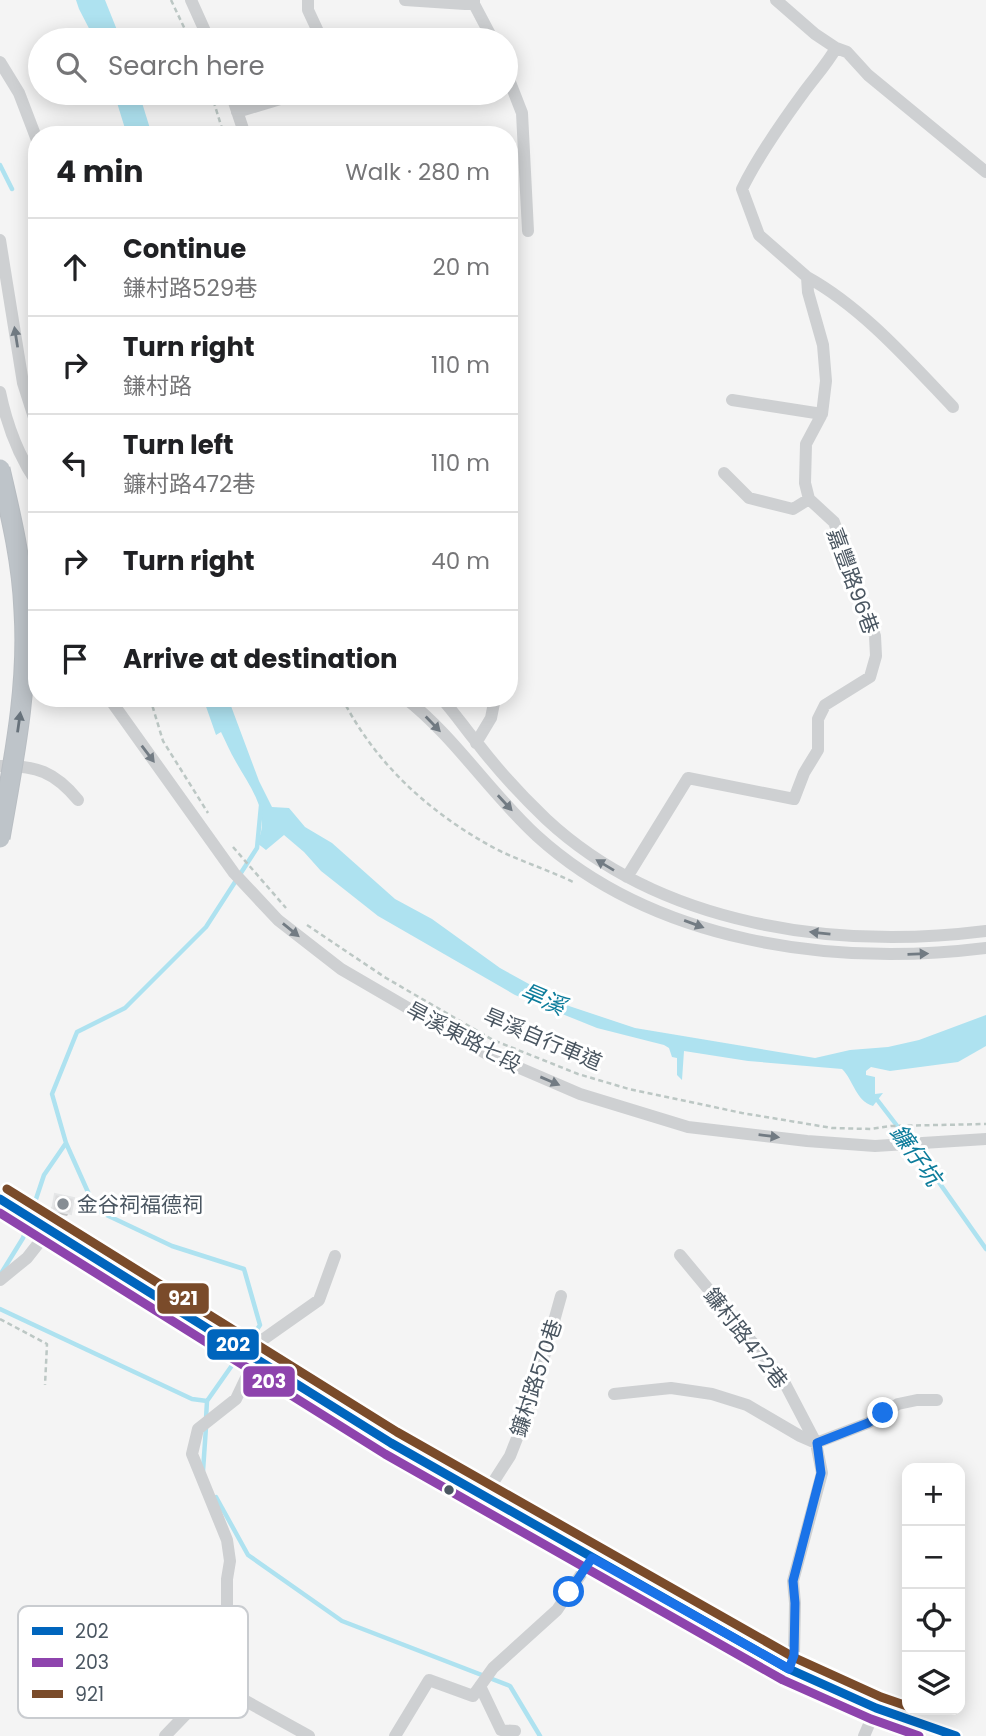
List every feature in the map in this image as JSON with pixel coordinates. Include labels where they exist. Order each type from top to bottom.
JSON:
[{"type":"highway","points":[[0,469],[17,540],[24,612],[24,668],[21,713],[0,838]]},
{"type":"street","points":[[191,0],[204,28]]},
{"type":"street","points":[[308,0],[308,10],[316,28]]},
{"type":"street","points":[[405,0],[474,2],[487,28]]},
{"type":"street","points":[[776,0],[815,34],[847,52],[868,75],[986,172]]},
{"type":"street","points":[[836,48],[827,64],[804,91],[742,189],[759,234],[807,277],[826,288],[891,343],[953,407]]},
{"type":"street","points":[[0,62],[19,93],[32,126]]},
{"type":"street","points":[[518,103],[522,113],[528,231]]},
{"type":"street","points":[[235,105],[242,126]]},
{"type":"street","points":[[237,112],[260,105]]},
{"type":"street","points":[[0,240],[23,383],[28,399]]},
{"type":"street","points":[[724,473],[749,498],[793,509],[809,499],[805,483],[806,443],[822,414],[826,381],[823,345],[808,292],[807,277]]},
{"type":"street","points":[[0,393],[8,426],[28,468]]},
{"type":"street","points":[[732,400],[822,414]]},
{"type":"street","name":"嘉豐路96巷","points":[[627,877],[688,778],[793,799],[804,773],[818,751],[818,719],[825,705],[870,677],[876,656],[876,636],[834,522],[809,499]]},
{"type":"street","name":"旱溪東路七段","points":[[114,707],[234,873],[278,920],[341,969],[486,1054],[580,1094],[688,1127],[875,1146],[986,1139]]},
{"type":"street","points":[[415,707],[460,752],[510,810],[563,858],[640,904],[740,937],[828,951],[897,954],[986,948]]},
{"type":"street","points":[[450,707],[465,724],[476,743],[544,817],[587,853],[627,877],[670,897],[769,925],[811,932],[911,937],[986,931]]},
{"type":"street","points":[[476,743],[491,718],[493,707]]},
{"type":"street","points":[[0,766],[28,767],[51,774],[78,800]]},
{"type":"street","points":[[0,1199],[391,1443],[789,1669],[876,1707],[956,1736]]},
{"type":"street","points":[[0,1280],[27,1258],[49,1230]]},
{"type":"street","name":"鐮村路472巷","points":[[680,1255],[782,1378],[817,1443],[821,1473],[793,1581],[794,1655],[789,1669]]},
{"type":"street","points":[[227,1606],[230,1561],[227,1540],[192,1454],[198,1429],[236,1399],[249,1356],[319,1300],[335,1256]]},
{"type":"street","name":"鐮村路570巷","points":[[485,1495],[510,1456],[533,1400],[561,1296]]},
{"type":"street","points":[[614,1394],[671,1388],[712,1394],[747,1405],[817,1443],[868,1423],[898,1404],[937,1400]]},
{"type":"street","points":[[395,1736],[429,1680],[473,1696],[493,1668],[557,1610],[592,1558]]},
{"type":"street","points":[[480,1686],[501,1730],[515,1731]]},
{"type":"street","points":[[248,1702],[309,1736]]},
{"type":"street","points":[[864,1736],[876,1707]]},
{"type":"street","points":[[165,1736],[182,1718]]},
{"type":"path","points":[[171,0],[184,28]]},
{"type":"path","points":[[215,105],[221,126]]},
{"type":"path","points":[[153,707],[163,741],[212,819]]},
{"type":"path","points":[[227,839],[292,914]]},
{"type":"path","name":"旱溪自行車道","points":[[302,921],[386,978],[493,1040],[578,1074],[629,1089],[742,1113],[832,1128],[986,1124]]},
{"type":"path","points":[[0,1319],[47,1345],[45,1385]]},
{"type":"water","points":[[76,0],[105,0],[116,28],[89,28]]},
{"type":"water","points":[[118,105],[143,105],[149,126],[124,126]]},
{"type":"water","name":"旱溪","points":[[206,707],[231,707],[259,781],[272,807],[289,808],[305,827],[332,843],[395,899],[432,919],[500,968],[569,1006],[635,1028],[815,1058],[919,1040],[986,1015],[986,1046],[958,1062],[890,1071],[871,1067],[866,1071],[866,1075],[875,1077],[875,1094],[883,1093],[873,1106],[858,1095],[842,1069],[748,1061],[684,1051],[682,1080],[677,1075],[677,1058],[672,1057],[669,1048],[664,1045],[597,1028],[515,995],[378,916],[321,871],[284,835],[266,850],[257,843],[262,822],[261,811],[253,791],[221,732],[216,735]]},
{"type":"building","name":"金谷祠福德祠","points":[[55,1194],[74,1198],[71,1214],[52,1210]]},
{"type":"waterway","points":[[0,165],[12,189]]},
{"type":"waterway","points":[[245,1347],[260,1325],[244,1269],[172,1246],[96,1210],[66,1143],[52,1094],[77,1032],[125,1008],[206,927],[257,848],[261,806]]},
{"type":"waterway","name":"鐮仔坑","points":[[875,1097],[908,1140]]},
{"type":"waterway","points":[[2,1272],[23,1238],[44,1175],[66,1143]]},
{"type":"waterway","name":"鐮仔坑","points":[[914,1147],[986,1249]]},
{"type":"waterway","points":[[0,1309],[192,1399],[207,1401]]},
{"type":"waterway","points":[[206,1419],[207,1401],[240,1354]]},
{"type":"waterway","points":[[203,1471],[206,1427]]},
{"type":"waterway","points":[[216,1497],[248,1555],[342,1621],[510,1686],[540,1736]]},
{"type":"transit line","name":"921","points":[[7,1189],[397,1432],[795,1658],[902,1704]]},
{"type":"transit line","name":"202","points":[[0,1199],[391,1443],[789,1669],[876,1708],[956,1736]]},
{"type":"transit line","name":"203","points":[[0,1213],[385,1454],[783,1680],[871,1719],[919,1736]]},
{"type":"place","name":"金谷祠福德祠","points":[[63,1204]]},
{"type":"route","points":[[569,1592],[592,1558],[789,1669],[794,1655],[793,1581],[821,1473],[817,1443],[868,1423],[883,1413]]}]
